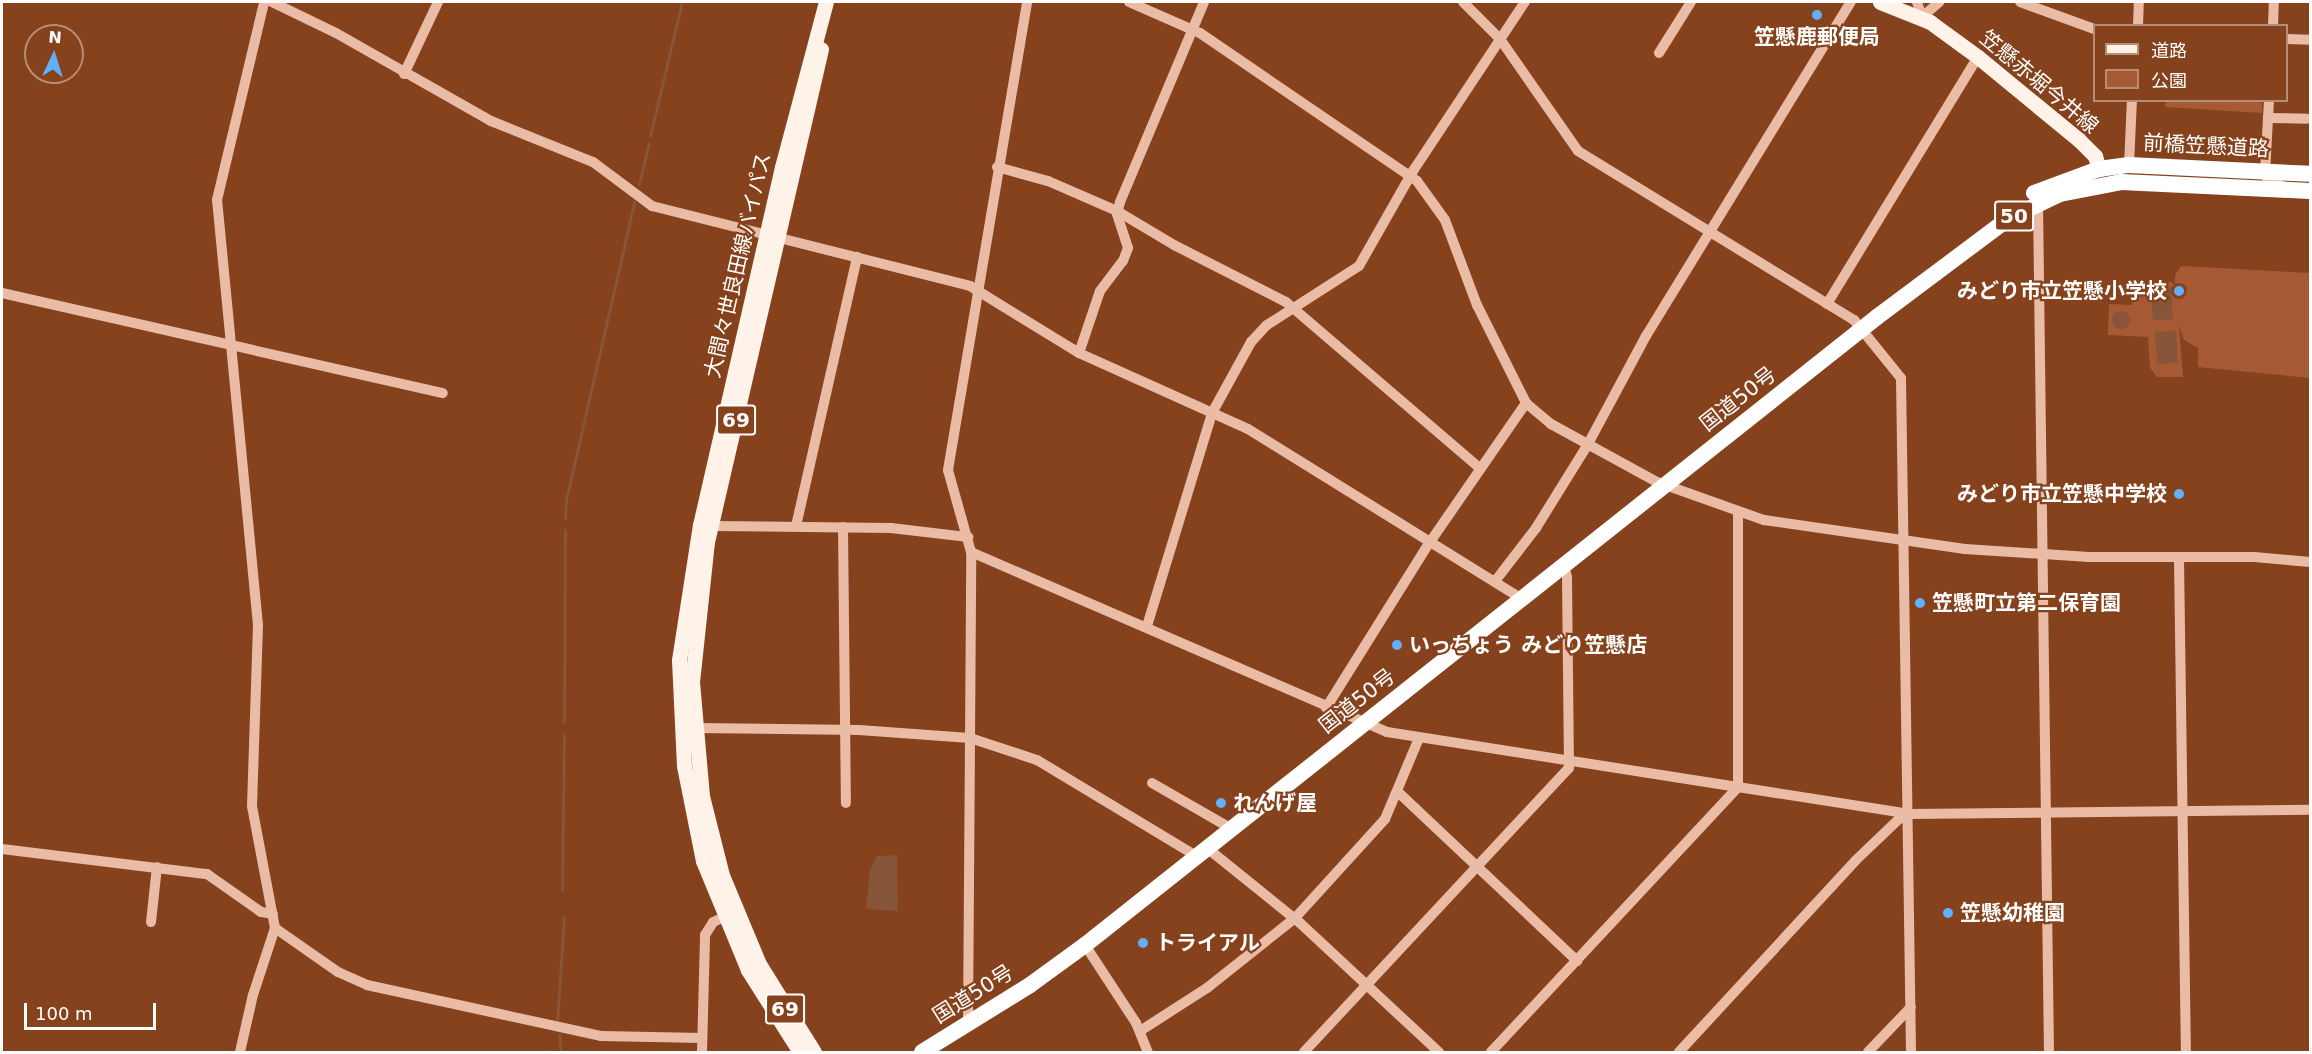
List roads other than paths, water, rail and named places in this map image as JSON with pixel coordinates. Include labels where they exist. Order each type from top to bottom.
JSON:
[{"type":"highway","name":"前橋笠懸道路","points":[[2099,169],[2129,165],[2310,174]]},
{"type":"highway","name":"50","points":[[1924,281],[2000,212],[2037,192],[2099,169]]},
{"type":"highway","name":"前橋笠懸道路","points":[[2085,187],[2119,182],[2310,189]]},
{"type":"highway","name":"50","points":[[1924,281],[2000,225],[2038,203],[2085,187]]},
{"type":"highway","name":"国道50号","points":[[922,1053],[968,1025],[1085,945],[1924,281]]},
{"type":"main road","name":"大間々世良田線バイパス","points":[[814,1053],[759,964],[736,914],[702,796],[694,728],[695,632],[711,526],[828,2]]},
{"type":"main road","name":"笠懸赤堀今井線","points":[[1880,2],[1922,17],[1978,57],[2079,140],[2095,156],[2099,169]]},
{"type":"main road","points":[[2085,187],[2099,169],[2114,178],[2172,178],[2233,187]]},
{"type":"main road","name":"大間々世良田線バイパス","points":[[774,236],[700,525],[679,660],[678,705],[689,801],[703,861],[753,979],[800,1053]]},
{"type":"street","points":[[240,1053],[253,995],[275,928],[252,806],[258,625],[217,200],[264,2]]},
{"type":"street","points":[[272,2],[360,46],[404,74],[515,132],[593,162],[652,206],[977,289],[1078,353],[1248,429],[1496,580],[1522,599]]},
{"type":"street","points":[[404,74],[438,2]]},
{"type":"street","points":[[968,1025],[971,552],[948,470],[997,167],[1028,2]]},
{"type":"street","points":[[1129,2],[1192,29],[1411,176],[1433,198],[1445,220],[1477,305],[1527,403],[1551,424],[1665,486],[1738,512],[1790,525],[1906,538],[1971,550],[2179,559],[2254,557],[2310,562]]},
{"type":"street","points":[[1078,353],[1100,291],[1126,254],[1128,244],[1117,211],[1204,2]]},
{"type":"street","points":[[1463,2],[1500,39],[1578,151],[1827,304],[1863,329],[1904,387],[1911,1053]]},
{"type":"street","points":[[1147,626],[1212,413],[1255,337],[1359,267],[1411,176],[1525,2]]},
{"type":"street","points":[[1659,54],[1690,2]]},
{"type":"street","points":[[1496,580],[1536,528],[1588,444],[1646,336],[1851,2]]},
{"type":"street","points":[[1917,2],[1922,17],[1939,2]]},
{"type":"street","points":[[2020,2],[2093,29]]},
{"type":"street","points":[[2138,24],[2139,2]]},
{"type":"street","points":[[2273,24],[2274,2]]},
{"type":"street","points":[[2288,39],[2310,40]]},
{"type":"street","points":[[1827,304],[1978,57]]},
{"type":"street","points":[[2129,165],[2132,102]]},
{"type":"street","points":[[2269,102],[2265,172],[2272,185],[2310,189]]},
{"type":"street","points":[[2268,118],[2307,119]]},
{"type":"street","points":[[997,167],[1048,181],[1117,211],[1174,245],[1295,308],[1480,468]]},
{"type":"street","points":[[2038,203],[2044,813],[2049,1053]]},
{"type":"street","points":[[796,526],[857,257]]},
{"type":"street","points":[[2,293],[443,393]]},
{"type":"street","points":[[1326,708],[1480,468],[1527,403]]},
{"type":"street","points":[[1491,1053],[1738,787],[1738,512]]},
{"type":"street","points":[[711,526],[843,526],[968,537]]},
{"type":"street","points":[[843,526],[846,803]]},
{"type":"street","points":[[971,552],[1147,626],[1364,724],[1419,738],[1910,814],[2310,810]]},
{"type":"street","points":[[2179,559],[2186,1053]]},
{"type":"street","points":[[1304,1053],[1477,864],[1567,770],[1570,762],[1567,577],[1564,566]]},
{"type":"street","points":[[694,728],[845,730],[970,738],[1036,760],[1202,852],[1295,918],[1439,1053]]},
{"type":"street","points":[[1140,1031],[1207,988],[1295,918],[1374,834],[1399,793],[1419,738]]},
{"type":"street","points":[[1152,783],[1232,829]]},
{"type":"street","points":[[1399,793],[1477,864],[1577,962]]},
{"type":"street","points":[[1679,1053],[1855,861],[1899,819],[1910,814]]},
{"type":"street","points":[[2,849],[207,874],[261,912],[273,914]]},
{"type":"street","points":[[151,922],[157,867]]},
{"type":"street","points":[[702,1053],[705,934],[713,922],[725,917]]},
{"type":"street","points":[[275,928],[338,972],[368,985],[601,1036],[702,1038]]},
{"type":"street","points":[[1085,945],[1140,1031],[1148,1053]]},
{"type":"street","points":[[1868,1053],[1911,1007]]},
{"type":"waterway","points":[[650,136],[682,2]]},
{"type":"waterway","points":[[639,184],[649,143]]},
{"type":"waterway","points":[[565,518],[566,500],[634,202]]},
{"type":"waterway","points":[[564,722],[565,530]]},
{"type":"waterway","points":[[562,890],[564,734]]},
{"type":"waterway","points":[[557,1022],[564,917]]},
{"type":"waterway","points":[[559,1035],[561,1052]]},
{"type":"place","name":"笠懸鹿郵便局","points":[[1817,15]]},
{"type":"place","name":"みどり市立笠懸小学校","points":[[2179,291]]},
{"type":"place","name":"みどり市立笠懸中学校","points":[[2179,494]]},
{"type":"place","name":"笠懸町立第二保育園","points":[[1920,603]]},
{"type":"place","name":"いっちょう みどり笠懸店","points":[[1397,645]]},
{"type":"place","name":"れんげ屋","points":[[1221,803]]},
{"type":"place","name":"笠懸幼稚園","points":[[1948,913]]},
{"type":"place","name":"トライアル","points":[[1143,943]]}]
